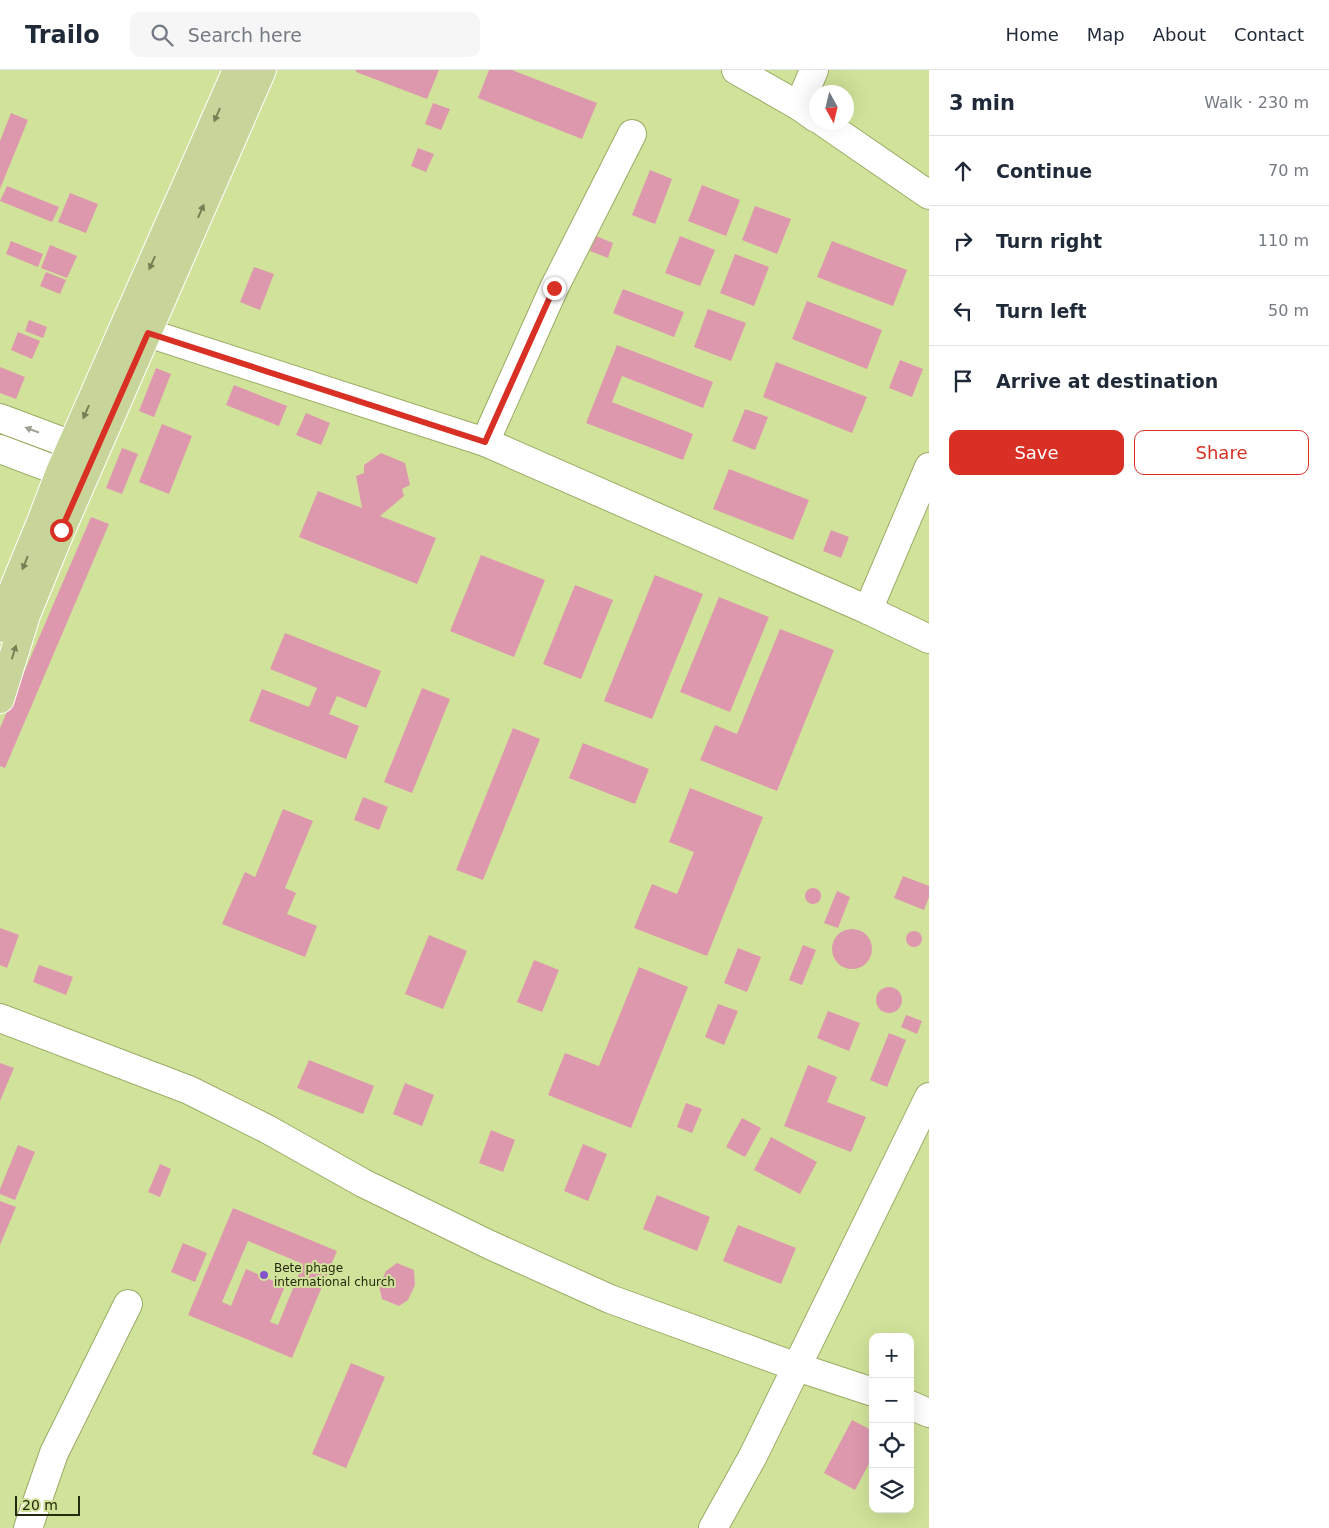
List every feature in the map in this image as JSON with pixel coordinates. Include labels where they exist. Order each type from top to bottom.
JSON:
[{"type":"main road","points":[[0,699],[77,463],[237,70]]},
{"type":"main road","points":[[0,628],[6,607],[42,522],[77,463],[148,333],[262,70]]},
{"type":"street","points":[[736,70],[808,112],[814,70]]},
{"type":"street","points":[[835,130],[929,195]]},
{"type":"street","points":[[485,442],[554,288],[632,134]]},
{"type":"street","points":[[148,333],[485,442],[868,610],[929,640]]},
{"type":"street","points":[[0,418],[77,463]]},
{"type":"street","points":[[0,449],[77,463]]},
{"type":"street","points":[[868,610],[929,467]]},
{"type":"street","points":[[0,1018],[189,1090],[267,1129],[363,1184],[610,1298],[797,1367],[869,1391]]},
{"type":"street","points":[[713,1528],[753,1456],[929,1097]]},
{"type":"street","points":[[28,1528],[54,1453],[128,1304]]},
{"type":"street","points":[[914,1407],[929,1413]]},
{"type":"building","points":[[356,70],[439,70],[427,99],[356,72]]},
{"type":"building","points":[[489,70],[512,70],[597,103],[582,139],[478,98]]},
{"type":"building","points":[[433,103],[450,109],[441,130],[425,124]]},
{"type":"building","points":[[11,113],[28,120],[0,189],[0,141]]},
{"type":"building","points":[[418,148],[434,154],[426,172],[411,166]]},
{"type":"building","points":[[650,170],[672,179],[655,224],[632,215]]},
{"type":"building","points":[[702,185],[740,200],[726,236],[688,221]]},
{"type":"building","points":[[7,186],[59,207],[52,222],[0,201]]},
{"type":"building","points":[[70,193],[98,204],[86,233],[58,222]]},
{"type":"building","points":[[755,206],[791,219],[777,254],[742,240]]},
{"type":"building","points":[[596,236],[613,243],[608,258],[590,251]]},
{"type":"building","points":[[680,236],[715,250],[700,286],[665,273]]},
{"type":"building","points":[[11,241],[43,254],[38,267],[6,254]]},
{"type":"building","points":[[832,241],[907,270],[893,306],[817,277]]},
{"type":"building","points":[[50,245],[77,256],[67,278],[41,268]]},
{"type":"building","points":[[735,254],[769,267],[754,306],[720,293]]},
{"type":"building","points":[[254,267],[274,274],[260,310],[240,302]]},
{"type":"building","points":[[46,272],[66,280],[60,294],[40,286]]},
{"type":"building","points":[[623,289],[684,312],[674,337],[613,313]]},
{"type":"building","points":[[807,301],[882,330],[867,369],[792,339]]},
{"type":"building","points":[[708,309],[746,323],[731,361],[694,347]]},
{"type":"building","points":[[29,320],[47,327],[43,338],[25,331]]},
{"type":"building","points":[[18,332],[40,341],[32,359],[11,350]]},
{"type":"building","points":[[617,345],[713,382],[703,408],[622,376],[612,402],[693,434],[683,460],[586,423]]},
{"type":"building","points":[[900,360],[923,369],[912,397],[889,388]]},
{"type":"building","points":[[776,362],[867,397],[852,433],[763,397]]},
{"type":"building","points":[[0,367],[25,377],[16,399],[0,393]]},
{"type":"building","points":[[156,368],[171,374],[154,417],[139,411]]},
{"type":"building","points":[[234,385],[287,406],[279,426],[226,405]]},
{"type":"building","points":[[745,409],[768,417],[755,450],[732,441]]},
{"type":"building","points":[[306,413],[330,423],[321,445],[296,435]]},
{"type":"building","points":[[162,424],[192,436],[169,494],[139,482]]},
{"type":"building","points":[[122,448],[138,454],[122,494],[106,488]]},
{"type":"building","points":[[381,453],[405,463],[410,485],[402,489],[404,496],[380,516],[436,538],[417,584],[299,537],[318,491],[362,508],[356,476],[364,473],[364,465]]},
{"type":"building","points":[[729,469],[809,500],[793,540],[713,509]]},
{"type":"building","points":[[91,517],[109,524],[5,768],[0,766],[0,728]]},
{"type":"building","points":[[831,530],[849,537],[841,558],[823,551]]},
{"type":"building","points":[[481,555],[545,580],[514,657],[450,631]]},
{"type":"building","points":[[655,575],[703,594],[652,719],[604,701]]},
{"type":"building","points":[[575,585],[613,600],[581,679],[543,664]]},
{"type":"building","points":[[719,597],[769,617],[730,712],[680,692]]},
{"type":"building","points":[[780,629],[834,650],[777,791],[700,760],[715,725],[737,734]]},
{"type":"building","points":[[285,633],[381,671],[366,708],[337,696],[329,714],[359,726],[346,759],[249,721],[262,689],[309,707],[317,688],[270,669]]},
{"type":"building","points":[[422,688],[450,699],[412,793],[384,782]]},
{"type":"building","points":[[513,728],[540,739],[483,880],[456,870]]},
{"type":"building","points":[[583,743],[649,769],[635,804],[569,778]]},
{"type":"building","points":[[690,788],[763,817],[707,956],[634,928],[652,884],[677,894],[694,852],[669,842]]},
{"type":"building","points":[[363,797],[388,807],[379,830],[354,820]]},
{"type":"building","points":[[283,809],[313,821],[285,888],[296,893],[287,914],[317,926],[305,957],[222,924],[245,872],[255,877]]},
{"type":"building","points":[[903,876],[929,886],[929,897],[924,910],[894,898]]},
{"type":"building","points":[[810,888],[816,888],[821,893],[819,902],[810,904],[805,899],[805,893]]},
{"type":"building","points":[[837,891],[850,897],[838,928],[824,923]]},
{"type":"building","points":[[0,928],[19,935],[7,968],[0,965]]},
{"type":"building","points":[[848,929],[856,929],[863,932],[869,938],[872,949],[869,960],[863,966],[856,969],[848,969],[841,966],[835,960],[832,953],[832,945],[835,938],[841,932]]},
{"type":"building","points":[[911,931],[917,931],[922,936],[920,945],[911,947],[906,942],[906,936]]},
{"type":"building","points":[[429,935],[467,951],[443,1009],[405,994]]},
{"type":"building","points":[[803,945],[816,950],[802,985],[789,980]]},
{"type":"building","points":[[738,948],[761,957],[747,992],[724,983]]},
{"type":"building","points":[[534,960],[559,970],[542,1012],[517,1002]]},
{"type":"building","points":[[39,965],[73,977],[66,995],[33,982]]},
{"type":"building","points":[[639,967],[688,987],[631,1128],[548,1095],[565,1053],[599,1066]]},
{"type":"building","points":[[889,987],[898,991],[902,1000],[898,1009],[889,1013],[880,1009],[876,1000],[880,991]]},
{"type":"building","points":[[718,1004],[738,1011],[724,1045],[705,1037]]},
{"type":"building","points":[[828,1011],[860,1023],[849,1051],[817,1038]]},
{"type":"building","points":[[906,1015],[922,1021],[917,1034],[901,1027]]},
{"type":"building","points":[[889,1033],[906,1040],[887,1087],[870,1080]]},
{"type":"building","points":[[309,1060],[374,1086],[363,1114],[297,1088]]},
{"type":"building","points":[[0,1063],[14,1068],[0,1101]]},
{"type":"building","points":[[808,1065],[837,1077],[827,1102],[866,1117],[851,1152],[784,1126]]},
{"type":"building","points":[[405,1083],[434,1095],[422,1126],[393,1114]]},
{"type":"building","points":[[686,1103],[702,1109],[692,1133],[677,1127]]},
{"type":"building","points":[[742,1118],[761,1128],[745,1157],[726,1147]]},
{"type":"building","points":[[491,1130],[515,1140],[503,1172],[479,1163]]},
{"type":"building","points":[[771,1137],[817,1162],[800,1194],[754,1170]]},
{"type":"building","points":[[583,1144],[607,1154],[588,1201],[564,1191]]},
{"type":"building","points":[[18,1145],[35,1152],[15,1200],[0,1194],[0,1189]]},
{"type":"building","points":[[160,1164],[171,1169],[160,1197],[148,1192]]},
{"type":"building","points":[[657,1195],[710,1217],[697,1251],[643,1229]]},
{"type":"building","points":[[0,1201],[16,1207],[0,1245]]},
{"type":"building","points":[[233,1208],[337,1251],[292,1358],[188,1315]],"holes":[[[248,1241],[303,1264],[278,1325],[270,1322],[285,1286],[246,1269],[231,1306],[222,1302]]]},
{"type":"building","points":[[738,1225],[796,1248],[781,1284],[723,1261]]},
{"type":"building","points":[[183,1243],[207,1253],[195,1282],[171,1272]]},
{"type":"building","points":[[397,1263],[414,1270],[415,1285],[408,1300],[399,1306],[382,1299],[379,1286],[386,1271]]},
{"type":"building","points":[[351,1363],[385,1377],[346,1468],[312,1454]]},
{"type":"building","points":[[852,1420],[869,1429],[869,1464],[855,1490],[824,1473]]},
{"type":"place","name":"Bete phage international church","points":[[264,1275]]},
{"type":"route","points":[[61,530],[148,333],[485,442],[554,288]]}]
